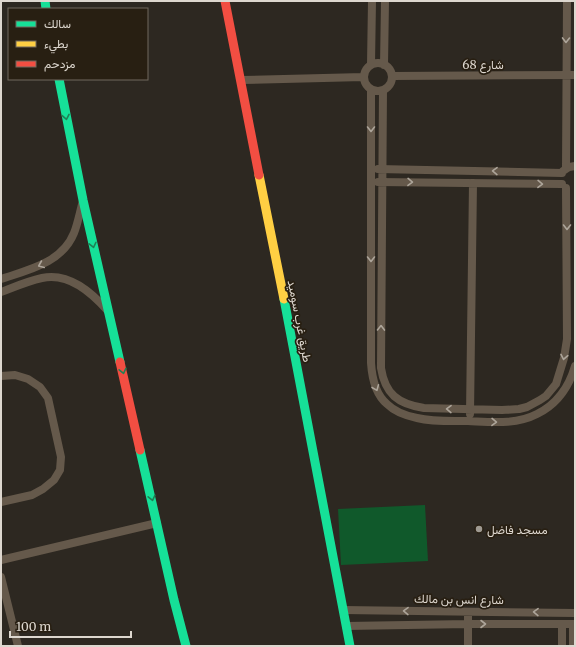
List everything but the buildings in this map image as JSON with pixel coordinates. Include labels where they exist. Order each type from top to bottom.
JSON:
[{"type":"street","name":"طريق غرب سوميد","points":[[225,1],[350,646]]},
{"type":"street","points":[[371,64],[372,1]]},
{"type":"street","points":[[384,65],[385,1]]},
{"type":"street","points":[[384,90],[381,368],[386,388],[402,402],[424,408],[511,410],[534,404],[546,396],[556,384],[564,358],[567,339],[568,187],[560,178],[564,170],[567,1]]},
{"type":"street","points":[[378,63],[384,65],[390,69],[392,76],[391,83],[384,90],[377,92],[371,90],[365,85],[363,77],[366,69],[371,64],[378,63]]},
{"type":"street","name":"شارع 68","points":[[392,76],[575,75]]},
{"type":"street","points":[[241,80],[363,77]]},
{"type":"street","points":[[59,80],[83,200],[158,523],[174,600],[186,646]]},
{"type":"street","points":[[371,90],[371,363],[372,378],[381,399],[402,414],[422,419],[444,421],[512,422],[536,415],[551,406],[562,393],[575,366]]},
{"type":"street","points":[[371,169],[564,170],[575,166]]},
{"type":"street","points":[[371,182],[473,183],[568,187]]},
{"type":"street","points":[[470,421],[473,183]]},
{"type":"street","points":[[1,279],[41,265],[52,260],[61,253],[74,234],[83,200]]},
{"type":"street","points":[[1,292],[43,277],[57,277],[71,281],[84,288],[95,297],[109,313]]},
{"type":"street","points":[[371,346],[381,346]]},
{"type":"street","points":[[1,376],[15,375],[28,379],[40,387],[48,398],[61,457],[60,470],[54,480],[43,489],[32,495],[1,502]]},
{"type":"street","points":[[422,419],[424,408]]},
{"type":"street","points":[[1,560],[158,523]]},
{"type":"street","points":[[1,577],[5,611],[18,646]]},
{"type":"street","name":"شارع انس بن مالك","points":[[343,610],[572,613]]},
{"type":"street","points":[[468,612],[468,646]]},
{"type":"street","points":[[562,646],[570,624],[572,613]]},
{"type":"street","points":[[570,624],[573,646]]},
{"type":"street","name":"شارع انس بن مالك","points":[[346,626],[570,624]]},
{"type":"green space","points":[[425,505],[428,561],[341,565],[338,509]]},
{"type":"traffic: fast","points":[[45,1],[46,8]]},
{"type":"traffic: fast","points":[[59,80],[83,200],[120,362]]},
{"type":"traffic: fast","points":[[284,299],[350,646]]},
{"type":"traffic: fast","points":[[140,450],[186,646]]},
{"type":"traffic: slow","points":[[259,175],[284,299]]},
{"type":"traffic: jam","points":[[225,1],[259,175]]},
{"type":"traffic: jam","points":[[120,362],[140,450]]},
{"type":"place","name":"مسجد فاضل","points":[[479,529]]}]
